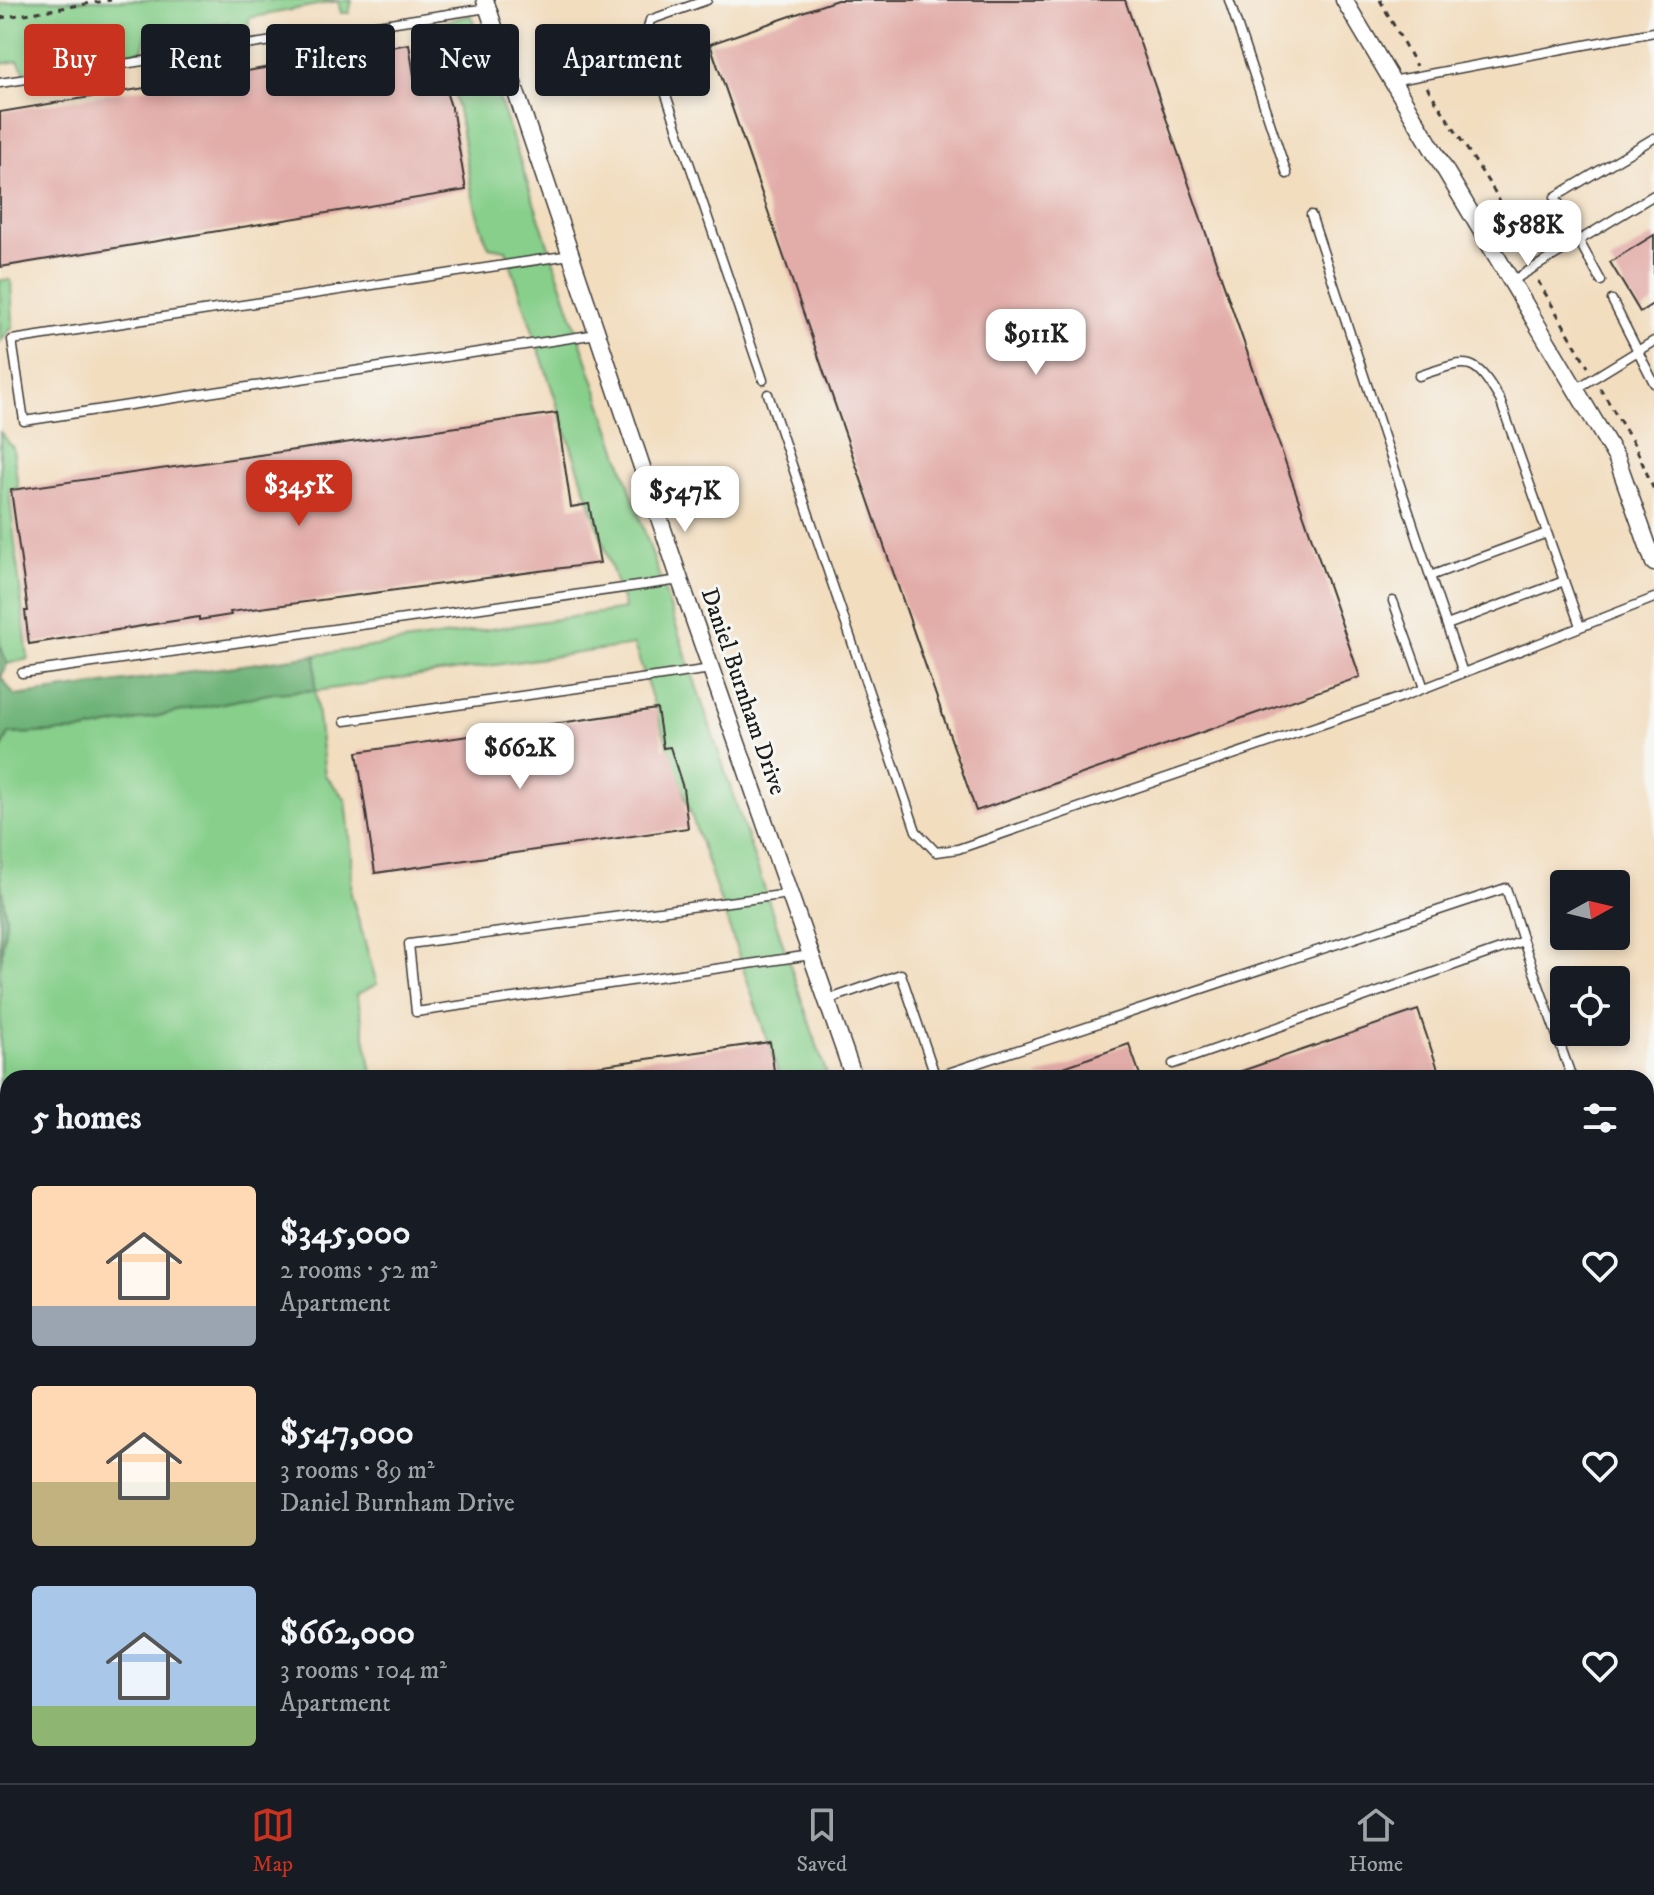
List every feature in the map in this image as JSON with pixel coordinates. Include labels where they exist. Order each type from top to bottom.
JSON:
[{"type":"street","points":[[1344,0],[1617,459],[1654,563]]},
{"type":"street","name":"Daniel Burnham Drive","points":[[486,4],[680,580],[851,1070]]},
{"type":"lane","points":[[707,0],[650,20],[646,36],[763,380]]},
{"type":"lane","points":[[1229,0],[1287,174]]},
{"type":"lane","points":[[0,83],[486,4]]},
{"type":"lane","points":[[1392,81],[1654,32]]},
{"type":"lane","points":[[1601,281],[1555,197],[1654,138]]},
{"type":"lane","points":[[1512,281],[1654,195]]},
{"type":"lane","points":[[1311,215],[1463,673]]},
{"type":"lane","points":[[570,255],[12,340],[24,421],[597,334]]},
{"type":"lane","points":[[1612,300],[1654,383]]},
{"type":"lane","points":[[1576,389],[1654,341]]},
{"type":"lane","points":[[1419,376],[1465,361],[1478,365],[1500,400],[1580,626]]},
{"type":"lane","points":[[768,394],[916,831],[936,852],[958,849],[1424,688],[1654,598]]},
{"type":"lane","points":[[1430,576],[1547,533]]},
{"type":"lane","points":[[22,673],[680,580]]},
{"type":"lane","points":[[1447,625],[1564,581]]},
{"type":"lane","points":[[1393,601],[1424,688]]},
{"type":"lane","points":[[345,721],[711,669]]},
{"type":"lane","points":[[960,1070],[1506,888],[1569,1070]]},
{"type":"lane","points":[[790,894],[409,944],[416,1012],[811,955]]},
{"type":"lane","points":[[1173,1064],[1523,941]]},
{"type":"lane","points":[[827,1000],[901,974],[933,1070]]},
{"type":"path","points":[[0,18],[111,0]]},
{"type":"path","points":[[1380,0],[1421,76],[1496,194],[1531,270],[1635,446],[1654,490]]},
{"type":"green space","points":[[23,0],[352,0],[349,13],[341,13],[338,1],[249,18],[249,24],[141,24],[141,51],[128,54],[125,24],[24,24],[24,71],[18,61],[0,64],[0,4]]},
{"type":"green space","points":[[471,15],[474,24],[442,24]]},
{"type":"green space","points":[[454,96],[498,96],[825,1070],[777,1070],[634,645],[315,691],[325,775],[346,800],[352,856],[351,894],[377,984],[357,994],[371,1070],[0,1070],[0,967],[6,920],[0,875],[0,751],[9,734],[83,731],[273,693],[314,690],[316,655],[625,609],[506,250],[489,247],[481,226],[470,184]]},
{"type":"green space","points":[[0,280],[11,280],[13,326],[0,342]]},
{"type":"green space","points":[[0,432],[13,448],[18,488],[9,490],[28,659],[7,664],[0,644]]},
{"type":"green space","points":[[0,644],[7,664],[1,677],[15,696],[316,655],[315,690],[273,693],[83,731],[9,734],[0,751]]},
{"type":"green space","points":[[0,875],[6,920],[0,967]]},
{"type":"building","points":[[837,0],[1125,0],[1360,677],[976,811],[710,44]]},
{"type":"building","points":[[409,44],[411,96],[448,96],[466,190],[0,267],[0,112],[96,96],[125,96],[125,91],[141,89],[141,96],[250,96],[250,70],[266,68],[266,96],[395,96],[395,46]]},
{"type":"building","points":[[1654,235],[1654,303],[1640,312],[1610,262]]},
{"type":"building","points":[[557,413],[571,507],[589,504],[600,563],[230,612],[231,615],[199,620],[199,617],[29,644],[25,611],[28,611],[11,490]]},
{"type":"building","points":[[657,709],[663,748],[670,747],[683,788],[688,828],[375,873],[357,752]]},
{"type":"building","points":[[1418,1010],[1438,1070],[1244,1070]]},
{"type":"building","points":[[770,1042],[774,1070],[567,1070]]},
{"type":"building","points":[[1129,1044],[1138,1070],[1055,1070]]}]
